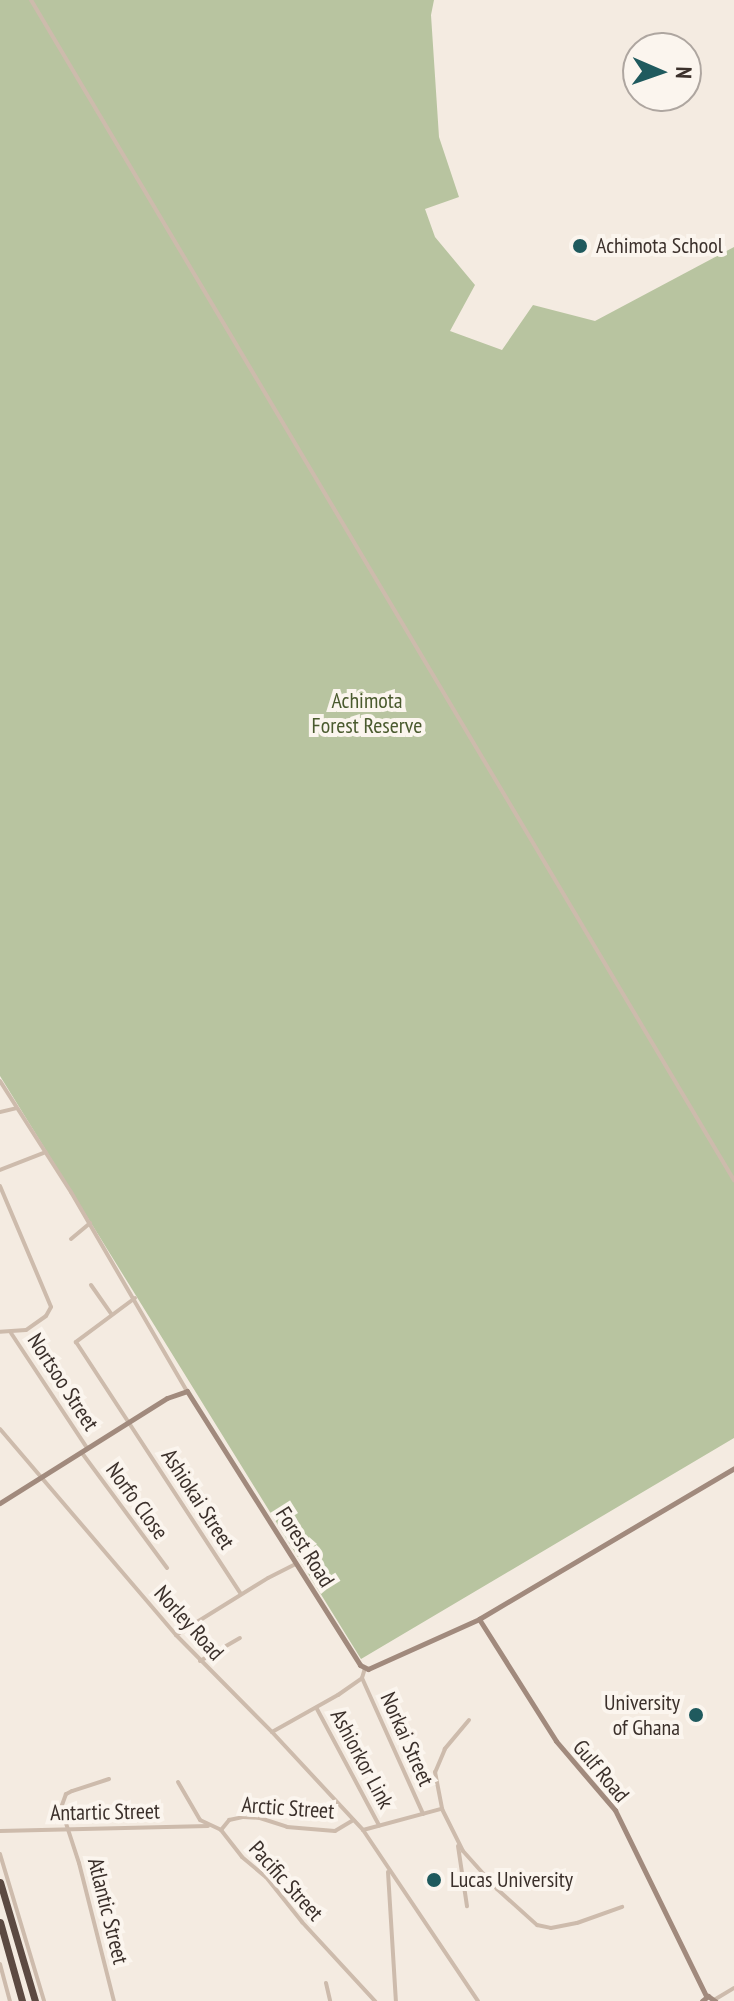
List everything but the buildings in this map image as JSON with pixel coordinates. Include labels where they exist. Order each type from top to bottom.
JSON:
[{"type":"highway","points":[[0,1882],[35,2001]]},
{"type":"highway","points":[[0,1922],[22,2001]]},
{"type":"main road","points":[[0,1503],[128,1421],[180,1391],[187,1391]]},
{"type":"main road","name":"Forest Road","points":[[187,1391],[365,1668]]},
{"type":"main road","points":[[365,1668],[373,1669],[399,1652],[479,1619],[734,1468]]},
{"type":"main road","name":"Gulf Road","points":[[479,1619],[556,1741],[615,1810],[704,1998]]},
{"type":"main road","points":[[704,1998],[714,2000]]},
{"type":"street","points":[[31,0],[734,1180]]},
{"type":"street","name":"Forest Road","points":[[0,1081],[90,1223],[187,1391]]},
{"type":"street","points":[[0,1112],[17,1108]]},
{"type":"street","points":[[0,1170],[47,1152]]},
{"type":"street","points":[[0,1186],[51,1307],[30,1328],[11,1333],[0,1332]]},
{"type":"street","points":[[71,1239],[90,1223]]},
{"type":"street","points":[[91,1285],[111,1314],[135,1298]]},
{"type":"street","name":"Ashiokai Street","points":[[111,1314],[76,1342],[241,1594]]},
{"type":"street","name":"Nortsoo Street","points":[[11,1333],[85,1451]]},
{"type":"street","name":"Norley Road","points":[[0,1429],[176,1635],[363,1830],[478,2001]]},
{"type":"street","name":"Norfo Close","points":[[85,1451],[167,1568]]},
{"type":"street","points":[[176,1635],[296,1564]]},
{"type":"street","points":[[200,1661],[240,1638]]},
{"type":"street","points":[[272,1732],[317,1709],[362,1678],[365,1668]]},
{"type":"street","name":"Norkai Street","points":[[362,1678],[423,1814]]},
{"type":"street","name":"Ashiorkor Link","points":[[317,1709],[379,1825]]},
{"type":"street","points":[[469,1720],[438,1760],[435,1787],[458,1843],[497,1889],[537,1925],[551,1928],[577,1923],[622,1907]]},
{"type":"street","name":"Atlantic Street","points":[[109,1779],[66,1794],[61,1808],[114,2001]]},
{"type":"street","name":"Pacific Street","points":[[178,1782],[200,1820],[221,1830],[242,1857],[266,1877],[302,1922],[375,2001]]},
{"type":"street","points":[[363,1830],[442,1809]]},
{"type":"street","name":"Arctic Street","points":[[221,1830],[229,1820],[243,1817],[260,1818],[287,1827],[335,1831],[353,1820]]},
{"type":"street","name":"Antartic Street","points":[[0,1831],[211,1826]]},
{"type":"street","points":[[458,1843],[460,1875],[467,1906]]},
{"type":"street","points":[[0,1854],[44,2001]]},
{"type":"street","points":[[386,1866],[398,1991],[396,2001]]},
{"type":"street","points":[[0,1964],[10,2001]]},
{"type":"street","points":[[326,1983],[330,2001]]},
{"type":"street","points":[[714,2000],[734,1988]]},
{"type":"green space","name":"Achimota Forest Reserve","points":[[0,0],[434,0],[431,15],[439,137],[459,197],[425,209],[435,237],[475,285],[450,331],[502,350],[533,305],[595,321],[734,247],[734,1438],[361,1659],[0,1076]]},
{"type":"place","name":"Achimota School","points":[[580,246]]},
{"type":"place","name":"University of Ghana","points":[[696,1715]]},
{"type":"place","name":"Lucas University","points":[[434,1880]]}]
